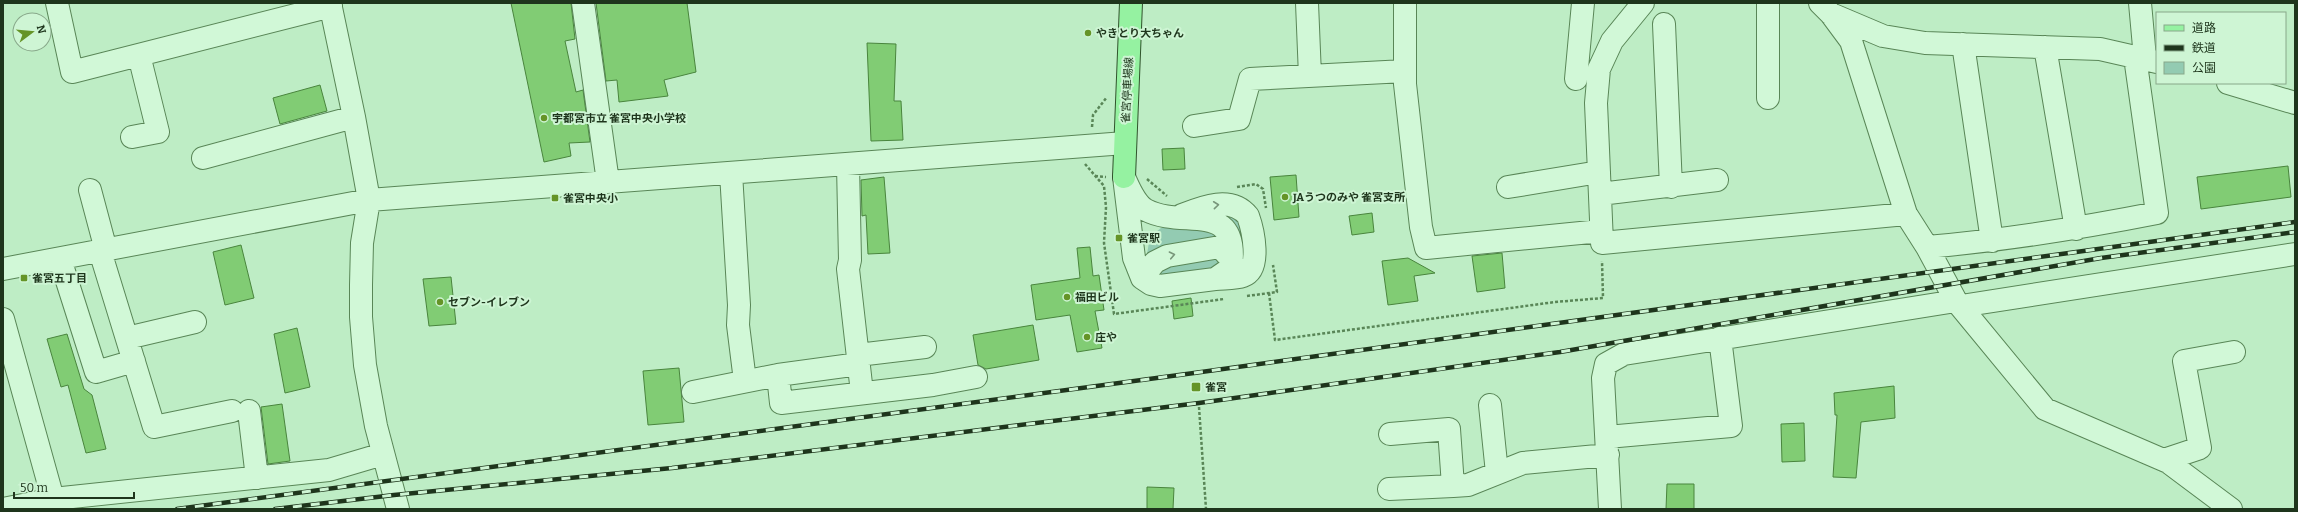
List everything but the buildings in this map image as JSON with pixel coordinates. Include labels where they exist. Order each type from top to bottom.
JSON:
[{"type":"main road","name":"雀宮停車場線","points":[[1124,177],[1131,3]]},
{"type":"street","points":[[57,3],[72,72],[330,5],[354,118],[369,200],[362,243],[361,317],[365,365],[376,426],[398,509]]},
{"type":"street","points":[[583,3],[608,182]]},
{"type":"street","points":[[1307,3],[1310,76]]},
{"type":"street","points":[[1405,3],[1405,71],[1421,227],[1426,248],[1602,237],[1906,214]]},
{"type":"street","points":[[1576,79],[1584,3]]},
{"type":"street","points":[[1602,237],[1596,102],[1599,68],[1612,41],[1643,3]]},
{"type":"street","points":[[1768,3],[1768,98]]},
{"type":"street","points":[[1927,247],[1992,241],[2076,229],[2157,213],[2146,59],[2140,3]]},
{"type":"street","points":[[1826,8],[1883,36],[1925,43],[2100,49],[2146,59]]},
{"type":"street","points":[[1826,8],[1851,41],[1906,214],[1927,247],[1959,304],[2045,409],[2164,460],[2231,509]]},
{"type":"street","points":[[1664,24],[1671,187]]},
{"type":"street","points":[[1963,44],[1992,241]]},
{"type":"street","points":[[2045,47],[2076,229]]},
{"type":"street","points":[[132,138],[158,132],[139,55]]},
{"type":"street","points":[[1194,126],[1239,119],[1250,79],[1405,71]]},
{"type":"street","points":[[2231,84],[2295,103]]},
{"type":"street","points":[[203,158],[354,118]]},
{"type":"street","points":[[3,269],[369,200],[1125,143]]},
{"type":"street","points":[[848,165],[850,260],[848,269],[862,393]]},
{"type":"street","points":[[1508,187],[1599,172]]},
{"type":"street","points":[[731,173],[739,305],[738,324],[744,381]]},
{"type":"street","points":[[1124,177],[1134,198],[1145,209],[1169,210],[1220,204],[1238,207],[1248,216],[1255,249],[1255,261],[1251,269],[1244,276],[1160,286],[1150,284],[1138,268],[1124,177]]},
{"type":"street","points":[[1600,194],[1671,187],[1717,180]]},
{"type":"street","points":[[90,190],[103,251],[154,427],[240,411],[257,478]]},
{"type":"street","points":[[1169,210],[1221,226],[1229,233],[1232,244],[1231,268],[1215,280]]},
{"type":"street","points":[[1138,268],[1146,226],[1169,210]]},
{"type":"street","points":[[1138,268],[1167,256],[1220,247],[1232,260]]},
{"type":"street","points":[[1610,509],[1608,446],[1603,378],[1606,364],[1624,354],[1720,338],[2295,254]]},
{"type":"street","points":[[60,259],[96,372],[134,361]]},
{"type":"street","points":[[3,319],[53,499]]},
{"type":"street","points":[[127,338],[194,322]]},
{"type":"street","points":[[1389,489],[1468,485],[1523,462],[1608,446],[1731,426],[1720,338]]},
{"type":"street","points":[[693,392],[925,347]]},
{"type":"street","points":[[2164,460],[2200,448],[2184,361],[2234,352]]},
{"type":"street","points":[[778,375],[781,403],[976,377]]},
{"type":"street","points":[[1490,405],[1497,473]]},
{"type":"street","points":[[1390,434],[1449,429],[1453,486]]},
{"type":"street","points":[[3,509],[53,499],[329,470],[383,454]]},
{"type":"path","points":[[1091,172],[1093,115],[1106,100],[1108,92]]},
{"type":"path","points":[[1095,176],[1146,178],[1169,210]]},
{"type":"path","points":[[1234,188],[1256,184]]},
{"type":"path","points":[[1269,293],[1275,340],[1547,303],[1603,298],[1602,237]]},
{"type":"path","points":[[1199,407],[1206,509]]},
{"type":"green space","points":[[1214,213],[1243,217],[1247,267]]},
{"type":"green space","points":[[1173,226],[1212,233],[1216,236],[1216,239],[1149,256],[1147,254],[1150,237],[1161,228]]},
{"type":"green space","points":[[1213,255],[1221,260],[1213,270],[1163,277],[1160,274],[1164,265]]},
{"type":"railway","points":[[177,509],[1194,373],[2295,222]]},
{"type":"railway","points":[[275,509],[394,495],[672,468],[1199,403],[1560,352],[2101,258],[2295,232]]},
{"type":"place","name":"やきとり大ちゃん","points":[[1088,33]]},
{"type":"place","name":"宇都宮市立 雀宮中央小学校","points":[[544,118]]},
{"type":"place","name":"JAうつのみや 雀宮支所","points":[[1285,197]]},
{"type":"place","name":"雀宮中央小","points":[[555,198]]},
{"type":"place","name":"雀宮駅","points":[[1119,238]]},
{"type":"place","name":"雀宮五丁目","points":[[24,278]]},
{"type":"place","name":"福田ビル","points":[[1067,297]]},
{"type":"place","name":"セブン-イレブン","points":[[440,302]]},
{"type":"place","name":"庄や","points":[[1087,337]]},
{"type":"place","name":"雀宮","points":[[1196,387]]}]
